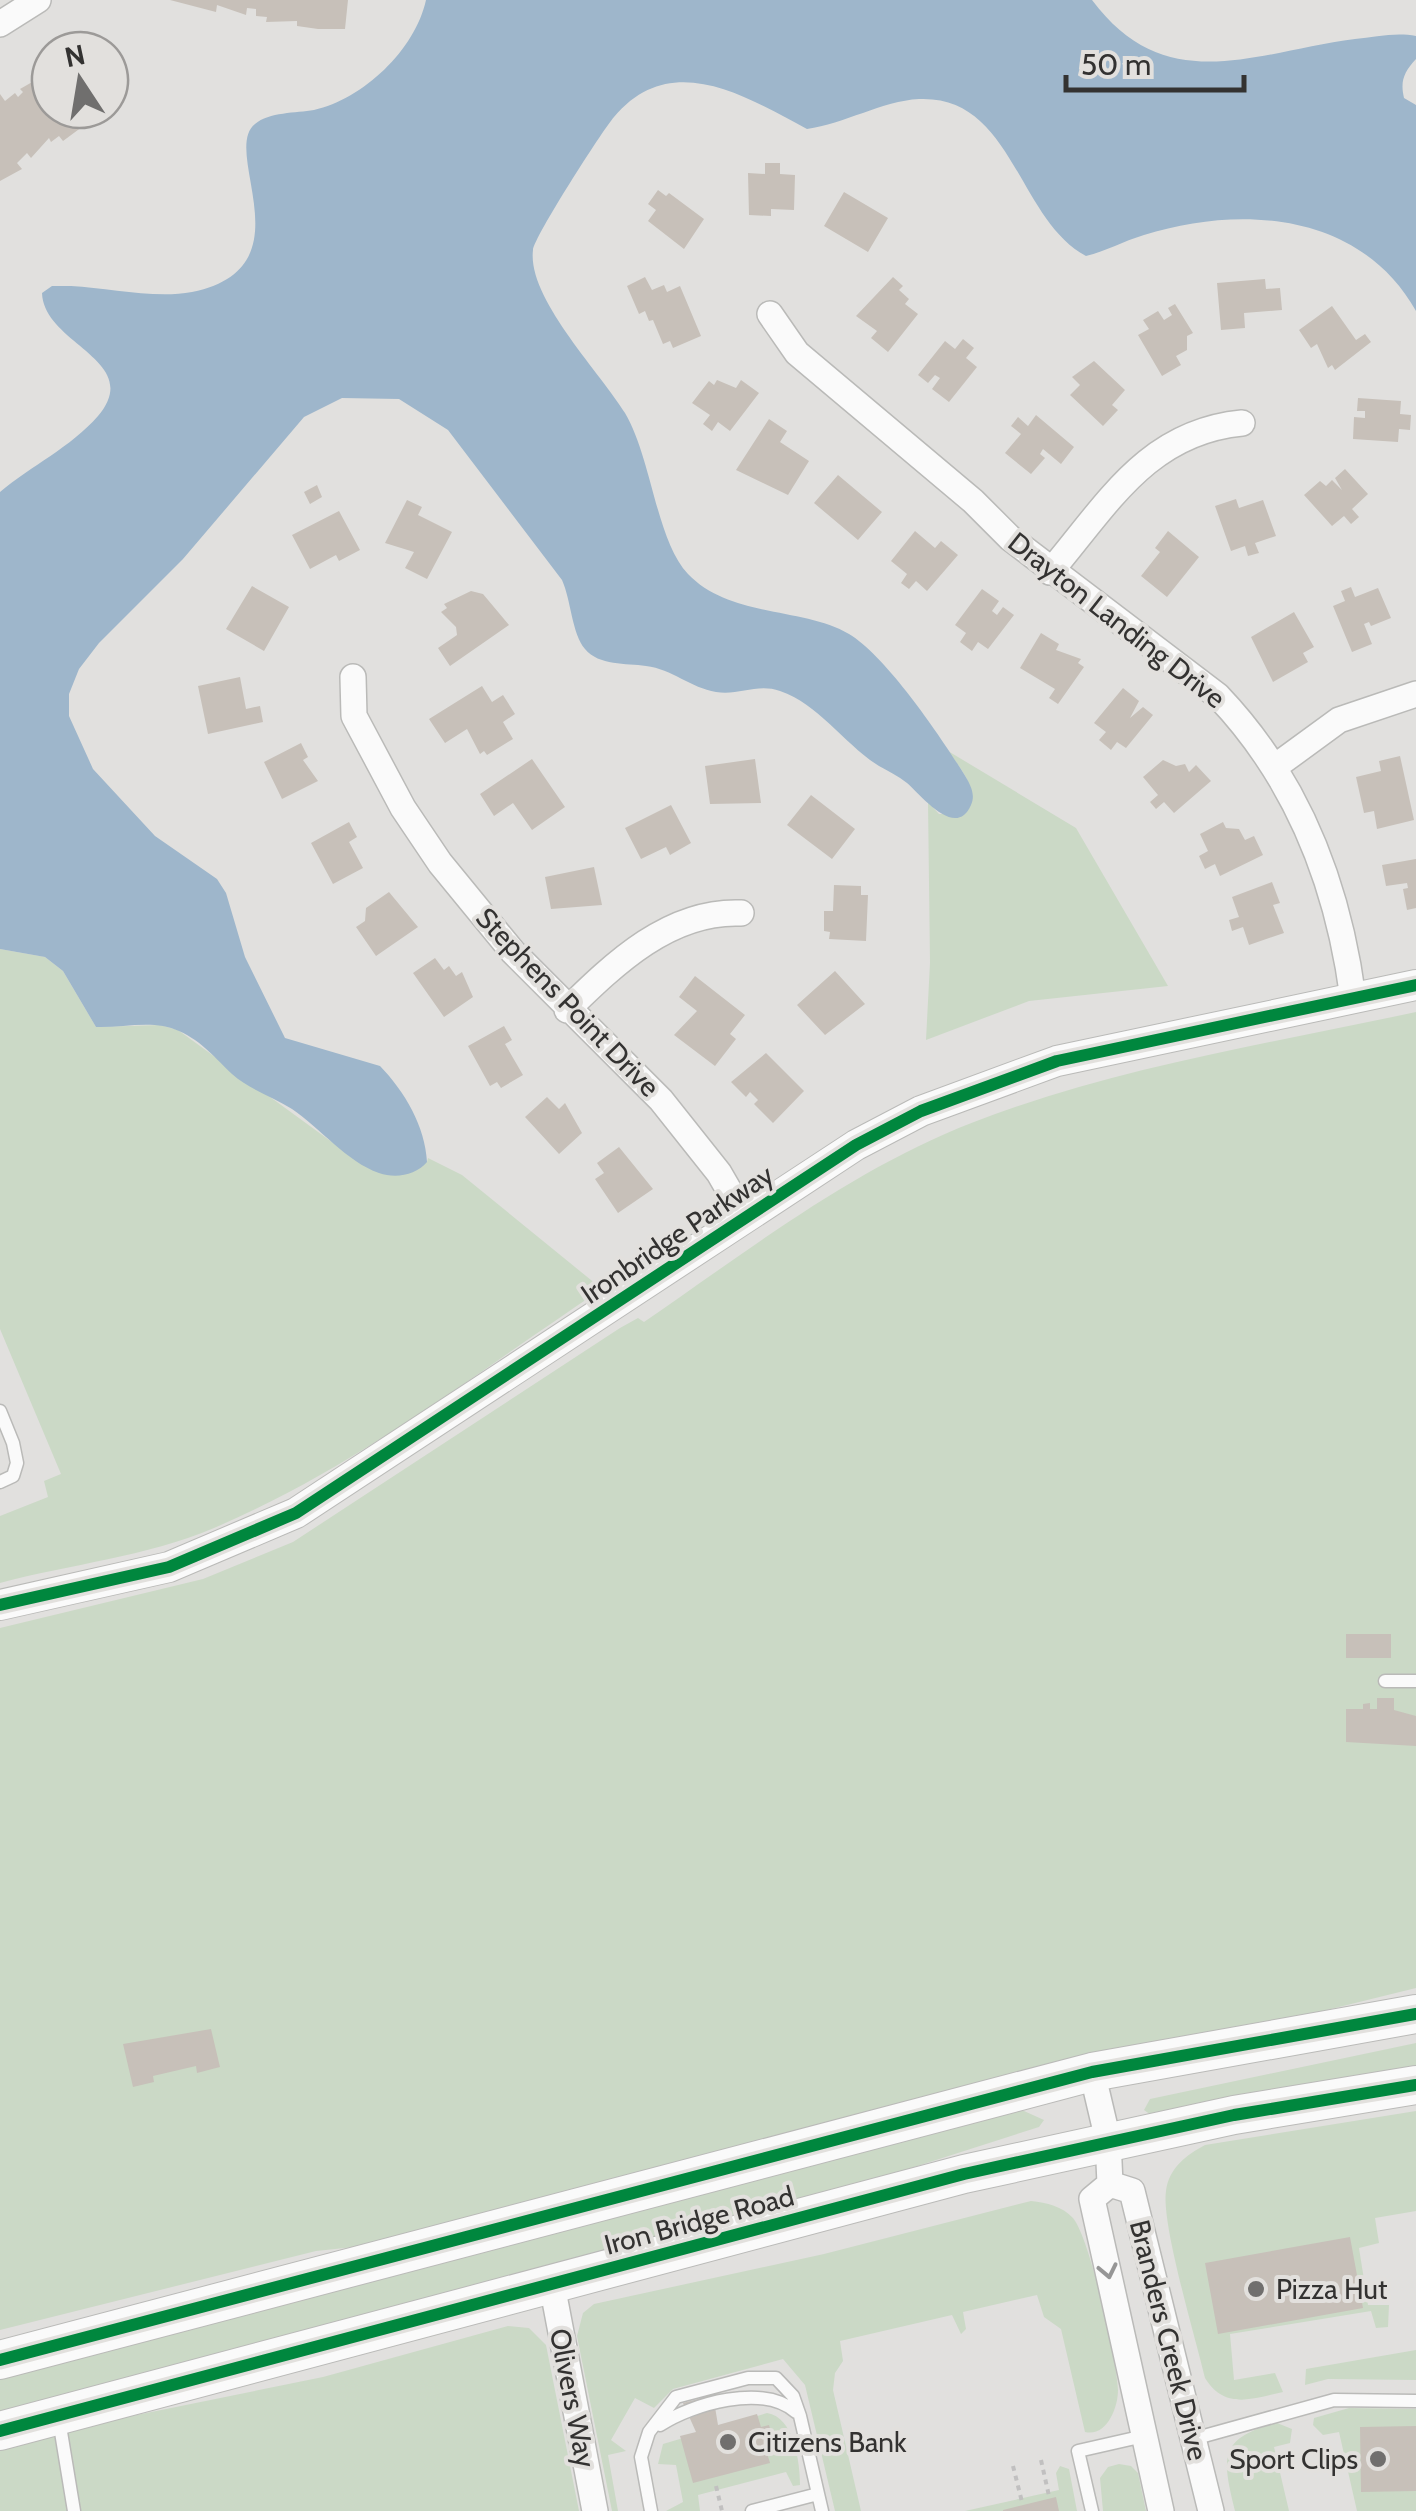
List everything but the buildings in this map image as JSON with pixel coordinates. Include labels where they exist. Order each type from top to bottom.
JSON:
[{"type":"main road","name":"Iron Bridge Road","points":[[0,2360],[1092,2072],[1416,2014]]},
{"type":"main road","name":"Iron Bridge Road","points":[[0,2431],[964,2174],[1108,2140],[1416,2084]]},
{"type":"street","points":[[0,24],[38,0]]},
{"type":"street","name":"Drayton Landing Drive","points":[[770,314],[797,354],[973,501],[1050,572],[1218,696],[1276,766],[1318,851],[1335,899],[1352,998]]},
{"type":"street","points":[[1050,572],[1140,465],[1164,446],[1190,433],[1242,423]]},
{"type":"street","name":"Stephens Point Drive","points":[[352,677],[354,716],[403,808],[452,878],[567,1010],[662,1100],[719,1173],[744,1218]]},
{"type":"street","points":[[1276,766],[1339,720],[1416,694]]},
{"type":"street","points":[[567,1010],[613,967],[679,923],[697,916],[740,913]]},
{"type":"street","name":"Ironbridge Parkway","points":[[0,1606],[169,1566],[296,1514],[856,1145],[988,1084],[1056,1061],[1416,985]]},
{"type":"street","name":"Branders Creek Drive","points":[[1092,2072],[1108,2140],[1110,2184]]},
{"type":"street","name":"Branders Creek Drive","points":[[1110,2184],[1092,2199],[1161,2511]]},
{"type":"street","name":"Branders Creek Drive","points":[[1110,2184],[1132,2191],[1211,2511]]},
{"type":"street","name":"Olivers Way","points":[[552,2285],[595,2511]]},
{"type":"lane","points":[[0,1411],[17,1463],[13,1476],[0,1482]]},
{"type":"lane","points":[[1385,1681],[1416,1682]]},
{"type":"lane","points":[[651,2511],[641,2458],[649,2432],[676,2396],[748,2378],[776,2378],[793,2396],[822,2511]]},
{"type":"lane","points":[[649,2432],[675,2415],[737,2400],[775,2401],[800,2416]]},
{"type":"lane","points":[[1193,2439],[1334,2400],[1416,2401]]},
{"type":"lane","points":[[58,2416],[74,2511]]},
{"type":"lane","points":[[1092,2511],[1078,2451],[1144,2436]]},
{"type":"lane","points":[[752,2511],[818,2494]]},
{"type":"path","points":[[1040,2460],[1049,2496]]},
{"type":"path","points":[[1013,2466],[1022,2502]]},
{"type":"path","points":[[716,2486],[722,2511]]},
{"type":"green space","points":[[948,751],[1076,828],[1168,986],[1029,1001],[926,1040],[930,963],[928,802],[939,814],[965,814],[971,797],[964,773]]},
{"type":"green space","points":[[0,949],[45,957],[63,971],[96,1027],[160,1025],[178,1030],[362,1164],[427,1162],[428,1158],[462,1175],[602,1289],[365,1449],[265,1504],[188,1538],[0,1583],[0,1516],[48,1497],[44,1481],[61,1474],[0,1329]]},
{"type":"green space","points":[[1416,1012],[1416,1988],[373,2245],[316,2251],[0,2330],[0,1628],[203,1579],[293,1542],[620,1328],[638,1318],[644,1322],[803,1212],[930,1141],[1028,1103],[1137,1071]]},
{"type":"green space","points":[[1416,2043],[1416,2068],[1151,2115],[1144,2110],[1150,2099]]},
{"type":"green space","points":[[996,2111],[1024,2111],[1044,2120],[1039,2127],[830,2194],[0,2415],[0,2375]]},
{"type":"green space","points":[[1416,2111],[1416,2211],[1375,2218],[1379,2243],[1359,2248],[1368,2305],[1389,2305],[1388,2327],[1376,2328],[1371,2311],[1230,2334],[1234,2380],[1275,2373],[1283,2392],[1240,2400],[1221,2395],[1205,2378],[1174,2254],[1166,2191],[1175,2169],[1205,2145]]},
{"type":"green space","points":[[1031,2201],[1054,2206],[1073,2218],[1087,2249],[1108,2328],[1118,2390],[1116,2405],[1105,2426],[1085,2432],[1061,2329],[1044,2317],[1037,2295],[963,2312],[966,2329],[961,2334],[952,2315],[840,2341],[843,2361],[835,2373],[833,2390],[861,2511],[835,2511],[805,2385],[783,2359],[673,2389],[654,2408],[635,2398],[611,2440],[626,2451],[608,2455],[618,2511],[612,2511],[577,2336],[583,2313],[594,2304],[824,2254]]},
{"type":"green space","points":[[508,2326],[529,2328],[546,2345],[579,2511],[0,2511],[0,2450],[112,2420],[323,2377]]},
{"type":"green space","points":[[1416,2350],[1416,2380],[1328,2379],[1305,2385],[1306,2369]]},
{"type":"green space","points":[[1349,2408],[1416,2409],[1416,2511],[1357,2511],[1339,2432],[1323,2435],[1313,2425],[1314,2418]]},
{"type":"green space","points":[[767,2413],[776,2416],[789,2431],[797,2453],[800,2485],[793,2486],[786,2472],[698,2495],[700,2511],[666,2511],[683,2502],[676,2465],[658,2464],[663,2444]]},
{"type":"green space","points":[[1277,2423],[1292,2429],[1290,2443],[1274,2447],[1289,2511],[1235,2511],[1228,2477],[1229,2453],[1244,2436]]},
{"type":"green space","points":[[1060,2466],[1069,2469],[1077,2511],[965,2511],[1059,2490],[1056,2473]]},
{"type":"green space","points":[[1131,2466],[1138,2473],[1146,2511],[1103,2511],[1100,2478],[1108,2467]]},
{"type":"water","points":[[426,0],[1092,0],[1120,31],[1150,50],[1181,59],[1214,62],[1378,36],[1416,36],[1416,59],[1402,87],[1404,98],[1416,105],[1416,311],[1393,278],[1364,253],[1332,236],[1296,225],[1220,220],[1182,225],[1086,256],[1063,238],[1044,215],[995,137],[975,117],[950,103],[905,101],[807,129],[759,104],[709,85],[684,82],[659,86],[636,97],[607,126],[536,241],[534,269],[541,290],[567,334],[625,413],[642,453],[668,541],[688,574],[725,598],[831,625],[864,645],[896,678],[942,740],[968,782],[972,801],[965,815],[957,818],[939,812],[907,783],[866,757],[820,715],[780,691],[763,688],[716,692],[655,668],[613,663],[591,654],[574,626],[562,580],[448,430],[399,399],[342,398],[304,417],[183,559],[99,643],[79,669],[69,694],[69,716],[93,769],[155,836],[217,879],[226,893],[245,957],[285,1038],[380,1066],[398,1087],[418,1123],[427,1162],[411,1173],[392,1176],[356,1161],[292,1109],[239,1080],[187,1035],[169,1027],[149,1025],[96,1027],[63,971],[45,957],[0,949],[0,492],[76,437],[98,416],[109,397],[109,380],[101,366],[58,326],[47,311],[42,293],[52,286],[71,286],[178,294],[227,279],[247,260],[255,236],[247,138],[255,124],[275,115],[332,104],[368,84],[411,37]]},
{"type":"cycle path","points":[[0,1605],[169,1567],[296,1513],[856,1145],[921,1111],[1057,1061],[1416,985]]},
{"type":"cycle path","points":[[0,2360],[1092,2072],[1416,2014]]},
{"type":"cycle path","points":[[0,2431],[964,2174],[1234,2115],[1416,2085]]},
{"type":"place","name":"Pizza Hut","points":[[1256,2289]]},
{"type":"place","name":"Citizens Bank","points":[[728,2442]]},
{"type":"place","name":"Sport Clips","points":[[1378,2459]]}]
